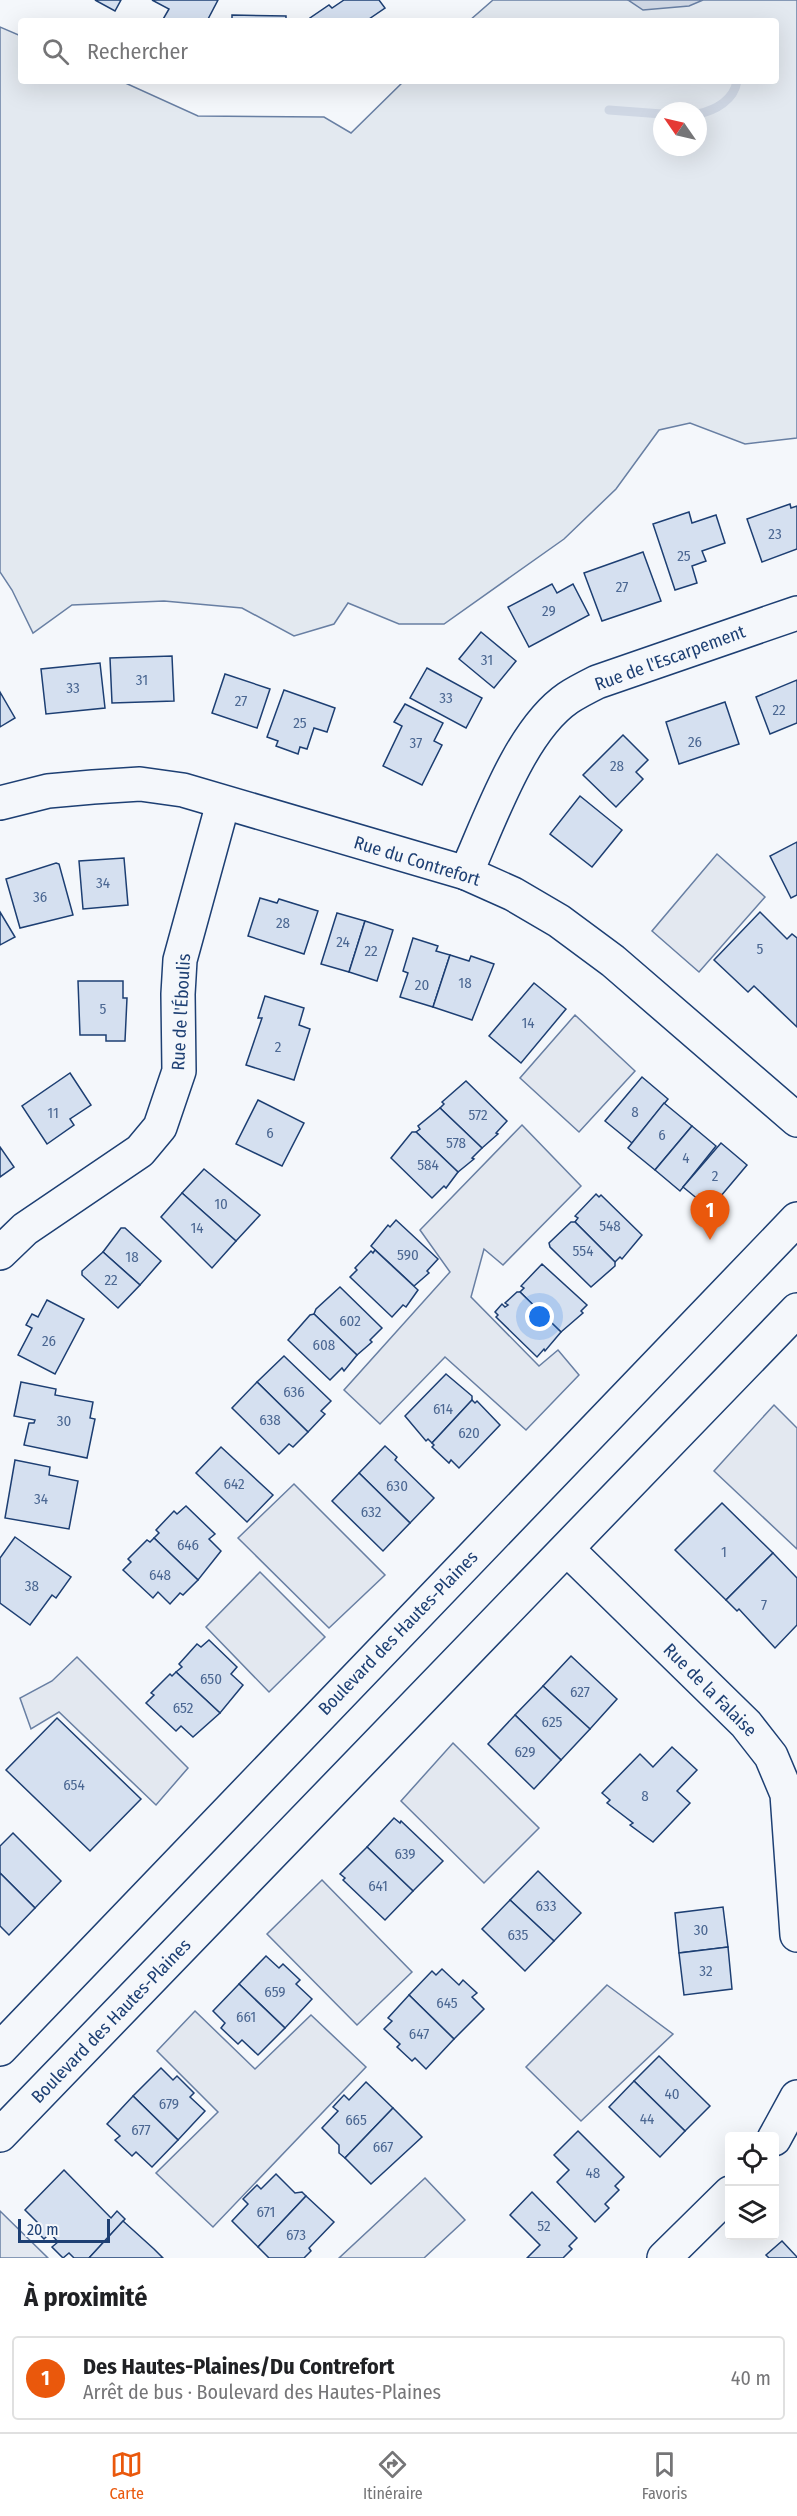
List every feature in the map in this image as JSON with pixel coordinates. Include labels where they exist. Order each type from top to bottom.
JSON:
[{"type":"street","name":"Rue de l'Escarpement","points":[[466,873],[523,750],[544,721],[567,699],[597,682],[797,613]]},
{"type":"street","name":"Rue du Contrefort","points":[[0,804],[48,791],[140,784],[183,790],[466,873],[513,894],[577,934],[613,961],[797,1120]]},
{"type":"street","name":"Rue de l'Éboulis","points":[[0,1253],[26,1229],[140,1151],[160,1127],[179,1071],[180,960],[223,803]]},
{"type":"street","name":"Boulevard des Hautes-Plaines","points":[[0,2049],[797,1219]]},
{"type":"street","name":"Boulevard des Hautes-Plaines","points":[[0,2135],[797,1310]]},
{"type":"street","name":"Rue de la Falaise","points":[[567,1549],[747,1724],[771,1756],[787,1794],[797,1935]]},
{"type":"street","points":[[778,2132],[797,2097]]},
{"type":"street","points":[[664,2258],[725,2197]]},
{"type":"shaded area","points":[[493,0],[797,0],[797,438],[745,444],[690,423],[659,430],[616,489],[564,539],[444,624],[399,624],[348,603],[334,624],[294,636],[242,608],[164,601],[72,605],[33,633],[12,590],[0,572],[0,27],[18,35],[18,84],[128,84],[198,116],[324,117],[351,133],[401,84],[779,84],[779,18],[472,18]]},
{"type":"shaded area","points":[[628,0],[703,0],[689,6],[643,10]]},
{"type":"shaded area","points":[[717,854],[765,897],[699,972],[652,931]]},
{"type":"shaded area","points":[[575,1015],[635,1071],[579,1132],[520,1078]]},
{"type":"shaded area","points":[[522,1125],[581,1186],[503,1265],[484,1249],[471,1297],[539,1366],[558,1350],[579,1375],[526,1430],[445,1357],[380,1424],[344,1390],[450,1272],[420,1230]]},
{"type":"shaded area","points":[[774,1405],[797,1428],[797,1549],[714,1471]]},
{"type":"shaded area","points":[[294,1484],[385,1575],[329,1628],[238,1538]]},
{"type":"shaded area","points":[[260,1572],[325,1637],[269,1692],[206,1627]]},
{"type":"shaded area","points":[[77,1657],[188,1768],[156,1805],[59,1712],[31,1729],[20,1698],[52,1681]]},
{"type":"shaded area","points":[[453,1743],[539,1828],[484,1883],[401,1801]]},
{"type":"shaded area","points":[[322,1880],[412,1972],[357,2025],[267,1934]]},
{"type":"shaded area","points":[[607,1985],[673,2034],[581,2121],[526,2067]]},
{"type":"shaded area","points":[[195,2011],[255,2069],[311,2015],[366,2067],[213,2227],[156,2173],[218,2112],[157,2051]]},
{"type":"shaded area","points":[[425,2178],[465,2220],[424,2258],[339,2258]]},
{"type":"shaded area","points":[[0,2211],[48,2258],[0,2258]]},
{"type":"building","points":[[95,0],[121,0],[115,11]]},
{"type":"building","points":[[152,0],[218,0],[209,18],[164,18],[169,9]]},
{"type":"building","points":[[344,0],[379,0],[385,8],[370,18],[310,18],[329,5],[332,8]]},
{"type":"building","points":[[232,15],[286,16],[286,18],[232,18]]},
{"type":"building","points":[[790,504],[791,508],[797,506],[797,549],[762,562],[747,519]]},
{"type":"building","points":[[689,512],[692,523],[716,515],[725,543],[702,551],[706,561],[692,566],[697,583],[675,590],[653,524]]},
{"type":"building","points":[[643,552],[661,601],[602,621],[584,573]]},
{"type":"building","points":[[552,584],[557,593],[573,584],[589,615],[529,647],[508,607]]},
{"type":"building","points":[[481,632],[516,661],[494,688],[459,659]]},
{"type":"building","points":[[172,656],[174,701],[112,703],[110,658]]},
{"type":"building","points":[[100,663],[105,708],[46,714],[41,669]]},
{"type":"building","points":[[427,668],[482,698],[466,728],[410,698]]},
{"type":"building","points":[[225,674],[270,689],[257,728],[212,713]]},
{"type":"building","points":[[797,680],[797,723],[770,734],[756,697]]},
{"type":"building","points":[[284,690],[335,708],[327,732],[314,728],[307,749],[300,747],[298,754],[276,746],[278,741],[267,737]]},
{"type":"building","points":[[0,692],[15,718],[0,727]]},
{"type":"building","points":[[725,702],[739,744],[679,764],[666,722]]},
{"type":"building","points":[[405,704],[443,723],[434,741],[442,745],[422,785],[383,766],[402,726],[394,722]]},
{"type":"building","points":[[623,735],[648,760],[636,772],[643,779],[616,807],[583,775]]},
{"type":"building","points":[[580,796],[622,830],[592,867],[550,834]]},
{"type":"building","points":[[797,842],[797,895],[791,898],[770,856]]},
{"type":"building","points":[[124,858],[128,905],[83,909],[79,861]]},
{"type":"building","points":[[59,864],[73,915],[20,928],[6,879]]},
{"type":"building","points":[[260,898],[277,903],[279,899],[318,911],[304,954],[248,936]]},
{"type":"building","points":[[0,912],[15,937],[0,945]]},
{"type":"building","points":[[760,912],[787,939],[792,934],[797,938],[797,1027],[754,986],[748,992],[714,960]]},
{"type":"building","points":[[337,913],[365,921],[349,972],[321,964]]},
{"type":"building","points":[[365,921],[393,930],[377,981],[349,972]]},
{"type":"building","points":[[413,938],[438,946],[436,951],[450,955],[433,1007],[400,997],[408,973],[403,971]]},
{"type":"building","points":[[450,955],[469,961],[471,956],[494,964],[472,1020],[433,1007]]},
{"type":"building","points":[[78,981],[123,981],[123,998],[127,998],[125,1041],[106,1041],[106,1035],[80,1035]]},
{"type":"building","points":[[534,983],[566,1009],[521,1063],[489,1036]]},
{"type":"building","points":[[265,996],[304,1008],[299,1025],[310,1029],[294,1080],[246,1065],[262,1018],[258,1018]]},
{"type":"building","points":[[70,1073],[91,1105],[70,1119],[74,1125],[47,1144],[22,1106]]},
{"type":"building","points":[[642,1077],[668,1099],[632,1143],[605,1121]]},
{"type":"building","points":[[466,1081],[507,1121],[496,1133],[498,1134],[482,1148],[440,1108],[444,1104],[442,1102]]},
{"type":"building","points":[[258,1100],[304,1123],[282,1166],[236,1144]]},
{"type":"building","points":[[664,1103],[692,1126],[655,1170],[628,1148]]},
{"type":"building","points":[[440,1108],[482,1148],[472,1158],[474,1159],[458,1172],[416,1132],[420,1129],[418,1126]]},
{"type":"building","points":[[692,1126],[716,1146],[680,1191],[655,1170]]},
{"type":"building","points":[[412,1132],[416,1132],[458,1172],[446,1188],[444,1186],[432,1198],[391,1158]]},
{"type":"building","points":[[721,1143],[747,1165],[710,1209],[683,1187]]},
{"type":"building","points":[[0,1147],[14,1167],[0,1177]]},
{"type":"building","points":[[204,1169],[260,1215],[236,1241],[182,1193]]},
{"type":"building","points":[[182,1193],[236,1241],[212,1268],[161,1217]]},
{"type":"building","points":[[596,1194],[599,1197],[601,1195],[642,1235],[622,1259],[620,1257],[615,1262],[575,1222],[578,1218],[575,1216]]},
{"type":"building","points":[[396,1220],[438,1259],[427,1271],[429,1273],[414,1286],[371,1246],[388,1225],[390,1227]]},
{"type":"building","points":[[571,1222],[575,1222],[615,1262],[615,1266],[591,1287],[550,1247],[549,1243]]},
{"type":"building","points":[[121,1228],[125,1228],[161,1261],[140,1285],[103,1252]]},
{"type":"building","points":[[375,1250],[418,1290],[406,1307],[403,1305],[392,1317],[350,1277],[357,1270],[355,1268],[371,1251],[373,1253]]},
{"type":"building","points":[[103,1252],[140,1285],[118,1308],[82,1275],[82,1271]]},
{"type":"building","points":[[542,1264],[587,1305],[581,1311],[583,1313],[561,1332],[520,1292],[524,1288],[521,1286]]},
{"type":"building","points":[[340,1287],[382,1328],[370,1340],[372,1342],[357,1355],[314,1314],[316,1309]]},
{"type":"building","points":[[520,1292],[561,1332],[537,1357],[496,1317],[498,1315],[495,1312],[502,1304],[505,1307],[508,1305],[505,1303]]},
{"type":"building","points":[[47,1300],[84,1319],[55,1374],[18,1355],[32,1328],[26,1325],[32,1314],[38,1317]]},
{"type":"building","points":[[314,1314],[357,1355],[344,1371],[342,1368],[330,1380],[288,1340],[310,1315]]},
{"type":"building","points":[[284,1356],[331,1401],[321,1411],[325,1414],[308,1432],[257,1382]]},
{"type":"building","points":[[446,1374],[472,1396],[472,1400],[432,1443],[428,1439],[426,1441],[405,1416]]},
{"type":"building","points":[[21,1382],[56,1389],[55,1395],[93,1402],[90,1418],[95,1419],[87,1458],[24,1445],[29,1423],[34,1423],[35,1420],[14,1416]]},
{"type":"building","points":[[257,1382],[308,1432],[293,1447],[289,1444],[279,1454],[232,1408]]},
{"type":"building","points":[[472,1400],[475,1403],[477,1401],[500,1425],[459,1468],[451,1460],[449,1463],[432,1447],[434,1445],[432,1443]]},
{"type":"building","points":[[385,1446],[397,1457],[395,1460],[434,1498],[410,1523],[359,1473]]},
{"type":"building","points":[[221,1447],[273,1495],[247,1522],[196,1473]]},
{"type":"building","points":[[15,1460],[50,1467],[49,1475],[78,1481],[69,1529],[5,1518]]},
{"type":"building","points":[[359,1473],[410,1523],[383,1551],[332,1501]]},
{"type":"building","points":[[722,1503],[773,1553],[726,1600],[675,1550]]},
{"type":"building","points":[[186,1506],[215,1534],[209,1539],[221,1551],[198,1580],[154,1538],[159,1533],[156,1530],[174,1511],[177,1514]]},
{"type":"building","points":[[15,1537],[71,1577],[56,1598],[52,1595],[30,1625],[0,1603],[0,1558]]},
{"type":"building","points":[[154,1538],[198,1580],[183,1595],[180,1593],[170,1604],[158,1592],[153,1598],[123,1570],[131,1562],[128,1559],[147,1540],[150,1542]]},
{"type":"building","points":[[773,1553],[797,1578],[797,1625],[775,1648],[739,1609],[737,1611],[726,1600]]},
{"type":"building","points":[[209,1640],[237,1667],[231,1674],[243,1685],[220,1713],[176,1672],[182,1667],[179,1664],[197,1644],[201,1647]]},
{"type":"building","points":[[571,1656],[617,1699],[590,1729],[543,1686]]},
{"type":"building","points":[[176,1672],[220,1713],[193,1737],[181,1726],[176,1731],[146,1703],[154,1695],[151,1693],[170,1674],[172,1676]]},
{"type":"building","points":[[543,1686],[590,1729],[561,1760],[515,1715]]},
{"type":"building","points":[[515,1715],[561,1760],[534,1789],[488,1744]]},
{"type":"building","points":[[57,1718],[141,1799],[90,1851],[6,1770]]},
{"type":"building","points":[[672,1747],[697,1770],[677,1791],[690,1803],[653,1842],[630,1825],[633,1823],[607,1803],[610,1800],[602,1793],[640,1754],[653,1767]]},
{"type":"building","points":[[394,1818],[400,1823],[401,1821],[443,1861],[413,1891],[367,1847]]},
{"type":"building","points":[[13,1833],[61,1881],[35,1908],[0,1873],[0,1846]]},
{"type":"building","points":[[367,1847],[413,1891],[385,1920],[343,1880],[345,1878],[340,1874]]},
{"type":"building","points":[[538,1871],[581,1913],[554,1941],[510,1900]]},
{"type":"building","points":[[0,1873],[35,1908],[9,1935],[0,1926]]},
{"type":"building","points":[[510,1900],[554,1941],[525,1971],[482,1929]]},
{"type":"building","points":[[723,1907],[728,1947],[679,1953],[675,1913]]},
{"type":"building","points":[[728,1947],[732,1989],[684,1995],[679,1953]]},
{"type":"building","points":[[266,1956],[279,1968],[283,1964],[300,1980],[296,1984],[312,1999],[285,2028],[239,1984]]},
{"type":"building","points":[[442,1969],[459,1985],[463,1980],[477,1993],[472,1997],[484,2009],[454,2039],[409,1995],[432,1971],[436,1975]]},
{"type":"building","points":[[239,1984],[285,2028],[258,2055],[242,2040],[238,2044],[221,2028],[225,2023],[213,2011]]},
{"type":"building","points":[[409,1995],[454,2039],[426,2069],[415,2058],[412,2061],[397,2047],[400,2044],[384,2029],[392,2021],[388,2018]]},
{"type":"building","points":[[659,2056],[710,2106],[685,2131],[634,2081]]},
{"type":"building","points":[[161,2068],[173,2080],[177,2076],[194,2093],[190,2097],[205,2111],[178,2140],[133,2096]]},
{"type":"building","points":[[634,2081],[685,2131],[660,2157],[609,2107]]},
{"type":"building","points":[[366,2082],[393,2108],[345,2158],[339,2153],[339,2145],[322,2128],[338,2111],[333,2107],[344,2095],[349,2100]]},
{"type":"building","points":[[133,2096],[178,2140],[152,2167],[136,2152],[132,2156],[115,2140],[120,2136],[107,2124]]},
{"type":"building","points":[[393,2108],[422,2137],[371,2184],[345,2158]]},
{"type":"building","points":[[578,2131],[624,2177],[615,2186],[619,2190],[605,2204],[609,2208],[595,2222],[557,2182],[569,2170],[554,2155]]},
{"type":"building","points":[[64,2170],[111,2218],[117,2211],[125,2219],[89,2258],[74,2258],[69,2253],[63,2258],[52,2247],[58,2242],[50,2233],[44,2239],[33,2228],[38,2223],[25,2210]]},
{"type":"building","points":[[276,2174],[295,2193],[302,2192],[306,2196],[258,2247],[232,2221],[248,2204],[243,2199],[257,2185],[261,2189]]},
{"type":"building","points":[[532,2192],[577,2238],[569,2246],[572,2249],[563,2258],[527,2258],[540,2245],[510,2215]]},
{"type":"building","points":[[306,2196],[334,2222],[309,2248],[311,2251],[304,2258],[269,2258],[258,2247]]},
{"type":"building","points":[[123,2221],[154,2249],[163,2258],[89,2258]]},
{"type":"building","points":[[782,2241],[797,2258],[769,2258],[766,2255]]},
{"type":"waterway","points":[[707,111],[728,99],[736,84]]},
{"type":"waterway","points":[[609,110],[653,113]]},
{"type":"place","name":"Des Hautes-Plaines/Du Contrefort","points":[[710,1240]]}]
